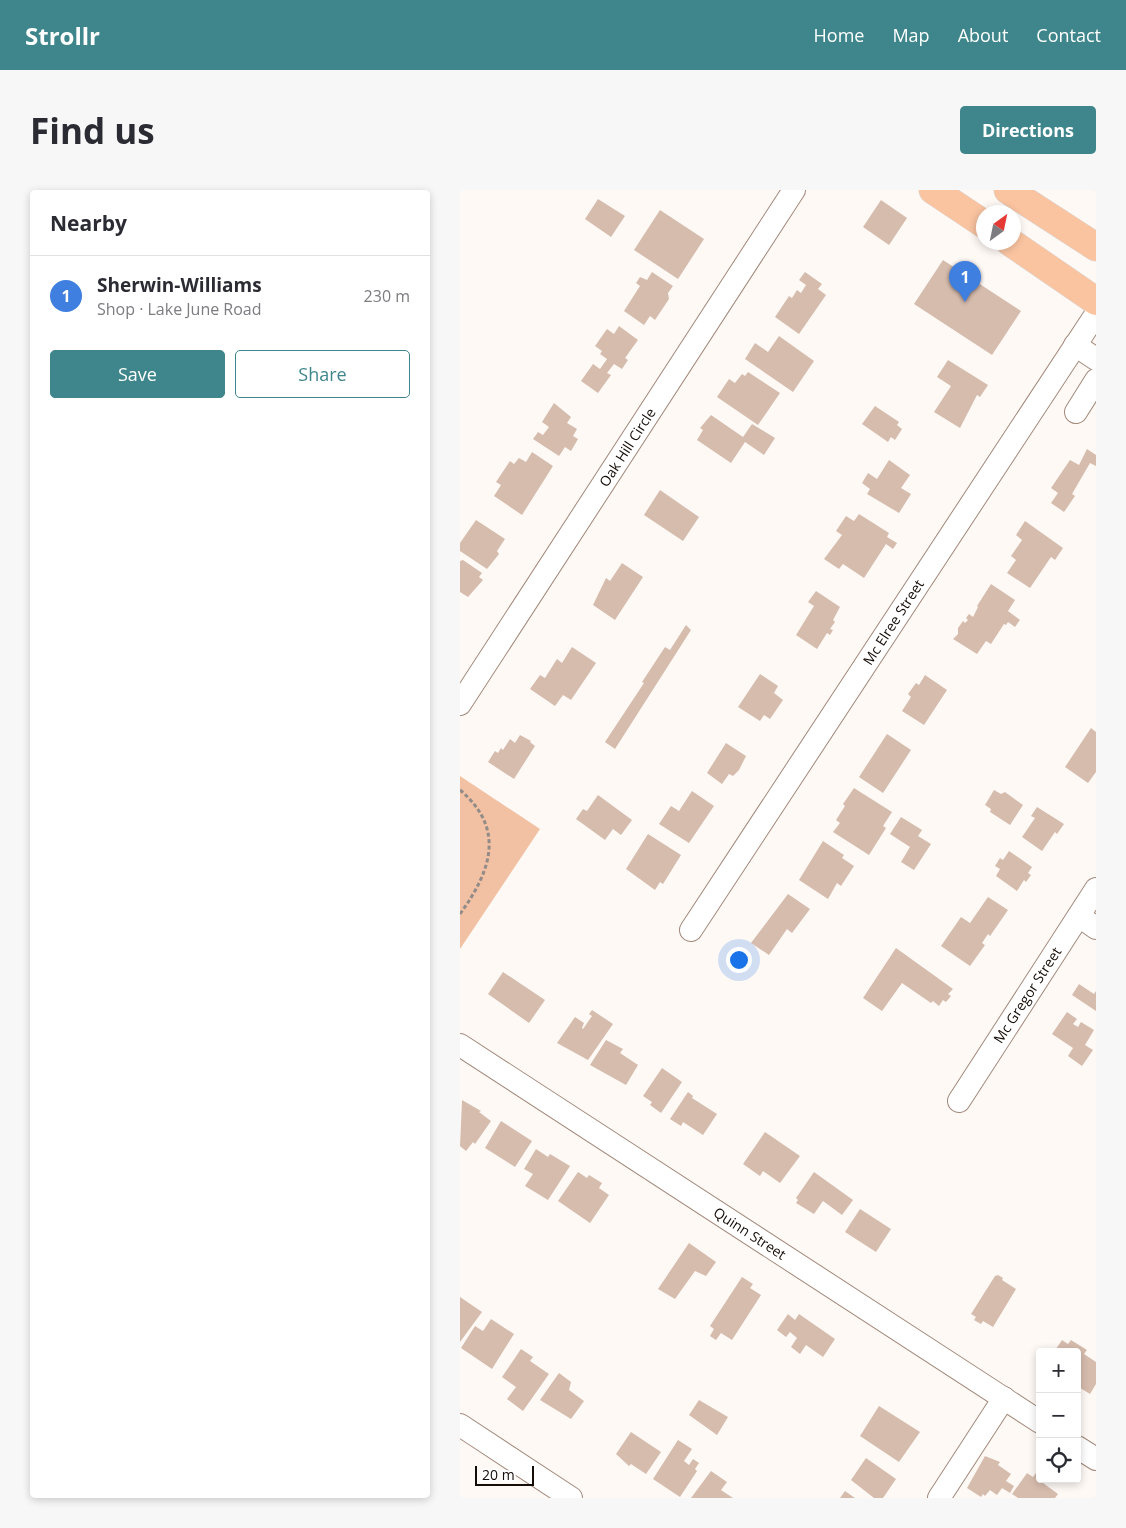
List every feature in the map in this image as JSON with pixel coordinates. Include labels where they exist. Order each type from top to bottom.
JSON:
[{"type":"main road","points":[[933,190],[976,219]]},
{"type":"main road","points":[[1008,190],[1096,247]]},
{"type":"main road","points":[[1021,250],[1096,301]]},
{"type":"street","name":"Oak Hill Circle","points":[[460,704],[794,190]]},
{"type":"street","name":"Mc Elree Street","points":[[691,930],[1096,314]]},
{"type":"street","points":[[1075,345],[1096,359]]},
{"type":"street","points":[[1052,379],[1080,406],[1096,380]]},
{"type":"street","name":"Mc Gregor Street","points":[[958,1101],[1087,922],[1096,889]]},
{"type":"street","name":"Quinn Street","points":[[460,1045],[1036,1419]]},
{"type":"street","points":[[940,1498],[1004,1398]]},
{"type":"street","points":[[460,1425],[571,1498]]},
{"type":"street","points":[[1081,1450],[1096,1459]]},
{"type":"path","points":[[460,790],[474,803],[483,816],[490,833],[490,848],[478,886],[460,914]]},
{"type":"shaded area","points":[[460,776],[540,829],[460,949]]},
{"type":"building","points":[[598,199],[625,216],[611,237],[585,219]]},
{"type":"building","points":[[881,200],[907,218],[889,245],[863,227]]},
{"type":"building","points":[[660,210],[704,239],[678,279],[634,250]]},
{"type":"building","points":[[943,260],[1021,311],[992,355],[914,304]]},
{"type":"building","points":[[652,272],[673,286],[668,293],[669,299],[655,320],[650,316],[644,325],[624,311],[640,286],[636,283],[640,277],[647,280]]},
{"type":"building","points":[[805,272],[822,284],[818,289],[826,295],[799,334],[775,317],[789,296],[792,298],[797,290],[801,293],[806,285],[799,280]]},
{"type":"building","points":[[619,326],[638,340],[625,358],[628,360],[622,369],[614,364],[607,373],[611,375],[598,393],[581,381],[593,364],[600,369],[607,359],[600,354],[602,351],[595,346],[607,329],[614,334]]},
{"type":"building","points":[[779,336],[814,361],[793,392],[745,359],[755,343],[768,352]]},
{"type":"building","points":[[948,360],[988,385],[980,397],[977,395],[960,428],[934,412],[951,386],[937,377]]},
{"type":"building","points":[[748,372],[780,393],[758,425],[717,397],[729,379],[735,383],[742,374],[745,376]]},
{"type":"building","points":[[554,403],[571,417],[567,423],[577,429],[573,436],[578,439],[571,451],[565,447],[559,456],[533,439],[538,432],[543,435],[549,427],[542,422]]},
{"type":"building","points":[[875,406],[899,422],[897,425],[902,429],[895,440],[891,437],[888,442],[862,424]]},
{"type":"building","points":[[711,415],[743,437],[752,424],[775,438],[764,455],[745,442],[731,463],[697,440],[703,430],[700,428]]},
{"type":"building","points":[[1087,449],[1096,455],[1096,466],[1090,463],[1072,494],[1075,496],[1064,512],[1051,503],[1058,493],[1051,488],[1070,460],[1079,465]]},
{"type":"building","points":[[532,452],[553,466],[522,515],[494,496],[501,485],[496,482],[510,461],[514,464],[519,458],[526,462]]},
{"type":"building","points":[[889,460],[910,475],[901,488],[911,494],[899,513],[867,494],[870,489],[862,483],[868,473],[877,479]]},
{"type":"building","points":[[660,490],[699,517],[683,541],[644,515]]},
{"type":"building","points":[[859,514],[889,533],[887,537],[897,543],[893,549],[886,544],[864,578],[843,564],[839,569],[824,559],[842,535],[836,531],[846,516],[854,521]]},
{"type":"building","points":[[476,520],[505,539],[497,551],[499,554],[487,569],[460,551],[460,543]]},
{"type":"building","points":[[1025,521],[1063,548],[1055,560],[1051,557],[1030,588],[1007,573],[1016,560],[1011,556],[1022,540],[1016,535]]},
{"type":"building","points":[[463,560],[482,573],[479,577],[483,580],[468,597],[460,592],[460,561]]},
{"type":"building","points":[[622,563],[643,577],[615,620],[593,605],[606,578],[610,581]]},
{"type":"building","points":[[991,584],[1015,600],[1008,611],[1020,620],[1015,627],[1008,622],[1006,625],[1004,624],[991,644],[986,641],[977,654],[953,639],[958,634],[958,628],[963,621],[965,623],[968,620],[966,618],[969,614],[973,617],[977,606]]},
{"type":"building","points":[[816,591],[840,607],[833,620],[835,622],[830,629],[833,630],[830,635],[827,633],[817,649],[796,635],[814,606],[808,602]]},
{"type":"building","points":[[686,625],[691,630],[615,749],[605,742],[665,647],[670,650]]},
{"type":"building","points":[[572,647],[596,663],[571,700],[563,695],[555,706],[530,689],[540,675],[545,678],[557,659],[562,663]]},
{"type":"building","points":[[760,674],[778,686],[774,693],[783,700],[770,719],[764,715],[760,721],[738,707]]},
{"type":"building","points":[[925,675],[947,690],[924,725],[902,711],[911,697],[908,694],[916,683],[919,685]]},
{"type":"building","points":[[1091,728],[1096,732],[1096,772],[1088,783],[1065,767]]},
{"type":"building","points":[[887,734],[911,750],[883,793],[859,777]]},
{"type":"building","points":[[520,735],[531,741],[535,746],[514,779],[488,762],[495,751],[498,753],[501,748],[503,750],[510,739],[515,743]]},
{"type":"building","points":[[726,743],[746,756],[739,770],[733,776],[729,774],[722,784],[707,773]]},
{"type":"building","points":[[854,788],[892,812],[883,826],[886,828],[869,855],[833,832],[840,823],[836,820],[845,806],[843,804]]},
{"type":"building","points":[[994,790],[1001,794],[1005,792],[1023,805],[1010,825],[990,812],[991,809],[985,805]]},
{"type":"building","points":[[692,791],[714,806],[689,843],[659,824],[671,806],[679,811]]},
{"type":"building","points":[[598,795],[632,820],[621,835],[613,829],[605,840],[576,819],[583,809],[587,811]]},
{"type":"building","points":[[1037,807],[1064,824],[1057,834],[1055,832],[1042,851],[1022,837],[1035,818],[1031,816]]},
{"type":"building","points":[[901,817],[922,830],[918,836],[931,844],[914,870],[901,862],[910,847],[890,834]]},
{"type":"building","points":[[648,834],[681,855],[663,884],[660,882],[655,890],[626,869]]},
{"type":"building","points":[[823,841],[844,855],[842,858],[854,866],[841,886],[837,883],[828,899],[799,880]]},
{"type":"building","points":[[1009,851],[1032,867],[1028,873],[1031,875],[1026,882],[1024,880],[1017,891],[996,876],[1000,869],[995,866],[1000,858],[1003,860]]},
{"type":"building","points":[[788,894],[810,909],[792,933],[787,929],[769,955],[751,943]]},
{"type":"building","points":[[988,897],[1008,910],[990,936],[988,934],[982,943],[985,945],[970,966],[941,946],[961,917],[970,923]]},
{"type":"building","points":[[896,948],[953,989],[948,994],[951,996],[946,1002],[943,1000],[939,1006],[933,1001],[931,1003],[902,983],[882,1011],[863,998]]},
{"type":"building","points":[[503,972],[545,1000],[529,1023],[488,994]]},
{"type":"building","points":[[1079,984],[1094,994],[1096,991],[1096,1011],[1072,995]]},
{"type":"building","points":[[592,1010],[613,1024],[588,1060],[557,1043],[575,1017],[584,1023],[583,1029],[592,1016],[589,1014]]},
{"type":"building","points":[[1067,1012],[1077,1019],[1073,1024],[1078,1027],[1081,1022],[1094,1030],[1085,1045],[1093,1050],[1082,1066],[1068,1056],[1073,1048],[1052,1034]]},
{"type":"building","points":[[606,1040],[623,1049],[620,1053],[638,1065],[626,1085],[590,1065]]},
{"type":"building","points":[[662,1068],[682,1082],[661,1113],[650,1105],[652,1102],[643,1096]]},
{"type":"building","points":[[688,1092],[693,1096],[692,1098],[717,1114],[703,1135],[683,1122],[681,1126],[670,1119]]},
{"type":"building","points":[[462,1100],[481,1111],[479,1112],[491,1121],[475,1144],[473,1142],[466,1151],[460,1146]]},
{"type":"building","points":[[501,1121],[532,1141],[515,1167],[485,1148]]},
{"type":"building","points":[[765,1132],[800,1156],[780,1183],[763,1171],[760,1176],[743,1164]]},
{"type":"building","points":[[536,1149],[548,1157],[550,1154],[570,1166],[548,1200],[525,1186],[533,1174],[524,1169]]},
{"type":"building","points":[[578,1172],[587,1178],[589,1175],[602,1183],[599,1188],[609,1195],[590,1223],[558,1201]]},
{"type":"building","points":[[814,1172],[853,1200],[842,1215],[823,1201],[814,1214],[796,1203],[798,1200],[796,1198]]},
{"type":"building","points":[[860,1209],[891,1229],[876,1252],[845,1232]]},
{"type":"building","points":[[689,1243],[716,1262],[706,1276],[695,1271],[675,1299],[658,1289]]},
{"type":"building","points":[[998,1275],[1016,1289],[993,1327],[983,1321],[981,1324],[974,1320],[976,1317],[971,1314],[995,1276]]},
{"type":"building","points":[[742,1277],[753,1284],[750,1288],[761,1295],[732,1340],[721,1333],[716,1340],[710,1336],[714,1329],[710,1326]]},
{"type":"building","points":[[460,1297],[482,1312],[460,1342]]},
{"type":"building","points":[[788,1314],[795,1320],[799,1314],[835,1339],[823,1357],[806,1345],[800,1354],[791,1347],[797,1338],[790,1332],[786,1337],[777,1330]]},
{"type":"building","points":[[491,1319],[514,1334],[492,1369],[461,1348],[475,1326],[483,1331]]},
{"type":"building","points":[[1062,1340],[1068,1344],[1071,1340],[1087,1350],[1084,1354],[1096,1362],[1096,1384],[1090,1394],[1081,1388],[1081,1348],[1057,1348]]},
{"type":"building","points":[[521,1349],[533,1357],[530,1361],[549,1374],[523,1411],[507,1399],[516,1387],[502,1377]]},
{"type":"building","points":[[559,1373],[571,1382],[569,1390],[584,1401],[571,1419],[540,1400]]},
{"type":"building","points":[[699,1400],[728,1417],[717,1435],[689,1415]]},
{"type":"building","points":[[879,1406],[920,1432],[899,1462],[860,1436]]},
{"type":"building","points":[[631,1432],[661,1452],[646,1474],[631,1464],[629,1466],[616,1454]]},
{"type":"building","points":[[678,1440],[692,1449],[684,1461],[689,1465],[693,1459],[699,1463],[695,1469],[697,1471],[680,1497],[653,1479]]},
{"type":"building","points":[[985,1456],[1000,1462],[998,1465],[1011,1474],[1006,1481],[1014,1486],[1010,1493],[1002,1488],[997,1495],[990,1490],[985,1496],[983,1494],[981,1497],[967,1488]]},
{"type":"building","points":[[866,1458],[896,1479],[883,1498],[874,1498],[851,1480]]},
{"type":"building","points":[[711,1471],[727,1482],[721,1490],[733,1498],[691,1498]]},
{"type":"building","points":[[1027,1473],[1033,1477],[1036,1473],[1036,1483],[1043,1483],[1058,1494],[1055,1498],[1018,1498],[1012,1494]]},
{"type":"building","points":[[845,1491],[855,1498],[840,1498]]},
{"type":"place","name":"Sherwin-Williams","points":[[965,302]]}]
